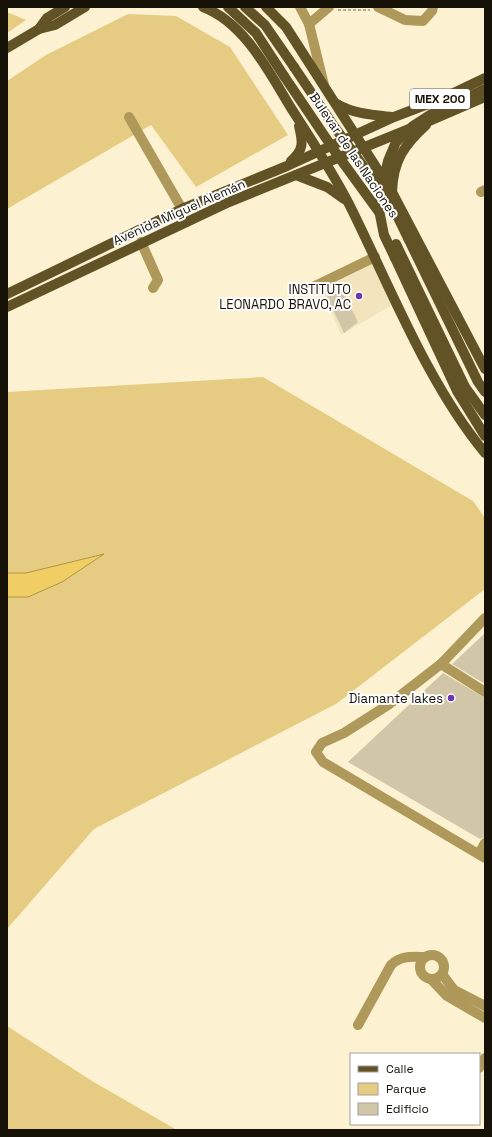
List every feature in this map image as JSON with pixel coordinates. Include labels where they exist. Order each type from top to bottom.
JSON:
[{"type":"main road","points":[[40,29],[47,18],[66,7]]},
{"type":"main road","points":[[7,48],[40,29],[55,25],[85,7]]},
{"type":"main road","points":[[203,7],[238,30],[267,68],[348,202],[437,384],[469,434],[485,453]]},
{"type":"main road","name":"Bulevar de las Naciones","points":[[228,7],[256,33],[336,153],[381,214],[465,387],[485,415]]},
{"type":"main road","name":"Bulevar de las Naciones","points":[[245,7],[265,25],[333,125],[392,205],[478,382],[485,392]]},
{"type":"main road","points":[[266,7],[286,27],[332,101],[356,134],[392,192],[485,369]]},
{"type":"main road","name":"MEX 200","points":[[356,134],[394,117],[441,99],[485,78]]},
{"type":"main road","points":[[485,89],[430,115],[413,126],[396,142],[388,161],[378,205],[384,235],[457,391],[485,436]]},
{"type":"main road","name":"MEX 200","points":[[364,148],[429,122],[485,97]]},
{"type":"main road","points":[[332,101],[347,110],[364,114],[394,117]]},
{"type":"main road","points":[[287,166],[299,155],[302,148],[302,136],[298,118]]},
{"type":"main road","points":[[392,192],[392,175],[400,154],[413,137],[429,122]]},
{"type":"main road","name":"Avenida Miguel Alemán","points":[[7,294],[182,208],[287,166],[356,134]]},
{"type":"main road","name":"Avenida Miguel Alemán","points":[[7,307],[141,242],[229,202],[364,148]]},
{"type":"main road","points":[[296,174],[327,187],[348,202]]},
{"type":"street","points":[[300,7],[309,24],[326,91]]},
{"type":"street","points":[[381,8],[406,20],[423,21],[432,11],[433,7]]},
{"type":"street","points":[[309,24],[328,8]]},
{"type":"street","points":[[129,117],[182,208]]},
{"type":"street","points":[[141,242],[158,280],[153,288]]},
{"type":"street","points":[[315,286],[375,257]]},
{"type":"street","points":[[485,618],[440,664],[388,705],[344,733],[322,743],[316,752],[323,762],[482,856],[485,843]]},
{"type":"street","points":[[440,664],[485,692]]},
{"type":"street","points":[[358,1025],[391,965],[396,960],[405,957],[426,958],[434,956],[441,959],[444,966],[442,974],[439,977],[431,979]]},
{"type":"street","points":[[426,958],[423,960],[420,968],[424,976],[431,979],[447,996],[485,1018]]},
{"type":"street","points":[[442,974],[454,990],[485,1006]]},
{"type":"path","points":[[328,8],[381,8]]},
{"type":"shaded area","name":"INSTITUTO LEONARDO BRAVO, AC","points":[[372,262],[397,302],[341,335],[322,289]]},
{"type":"shaded area","points":[[104,554],[62,582],[28,597],[7,597],[7,573],[26,573]]},
{"type":"green space","points":[[7,12],[26,20],[7,33]]},
{"type":"green space","points":[[128,14],[176,16],[230,47],[288,135],[196,187],[151,125],[7,209],[7,81],[46,55]]},
{"type":"green space","points":[[263,377],[473,501],[485,518],[485,589],[336,704],[94,829],[7,929],[7,392]]},
{"type":"green space","points":[[7,1026],[92,1081],[177,1130],[7,1130]]},
{"type":"building","points":[[342,290],[358,322],[344,333],[327,297]]},
{"type":"building","points":[[485,633],[485,684],[452,664]]},
{"type":"building","name":"Diamante lakes","points":[[443,673],[485,698],[485,837],[480,839],[348,762]]},
{"type":"place","name":"INSTITUTO LEONARDO BRAVO, AC","points":[[359,296]]},
{"type":"place","name":"Diamante lakes","points":[[451,698]]}]
